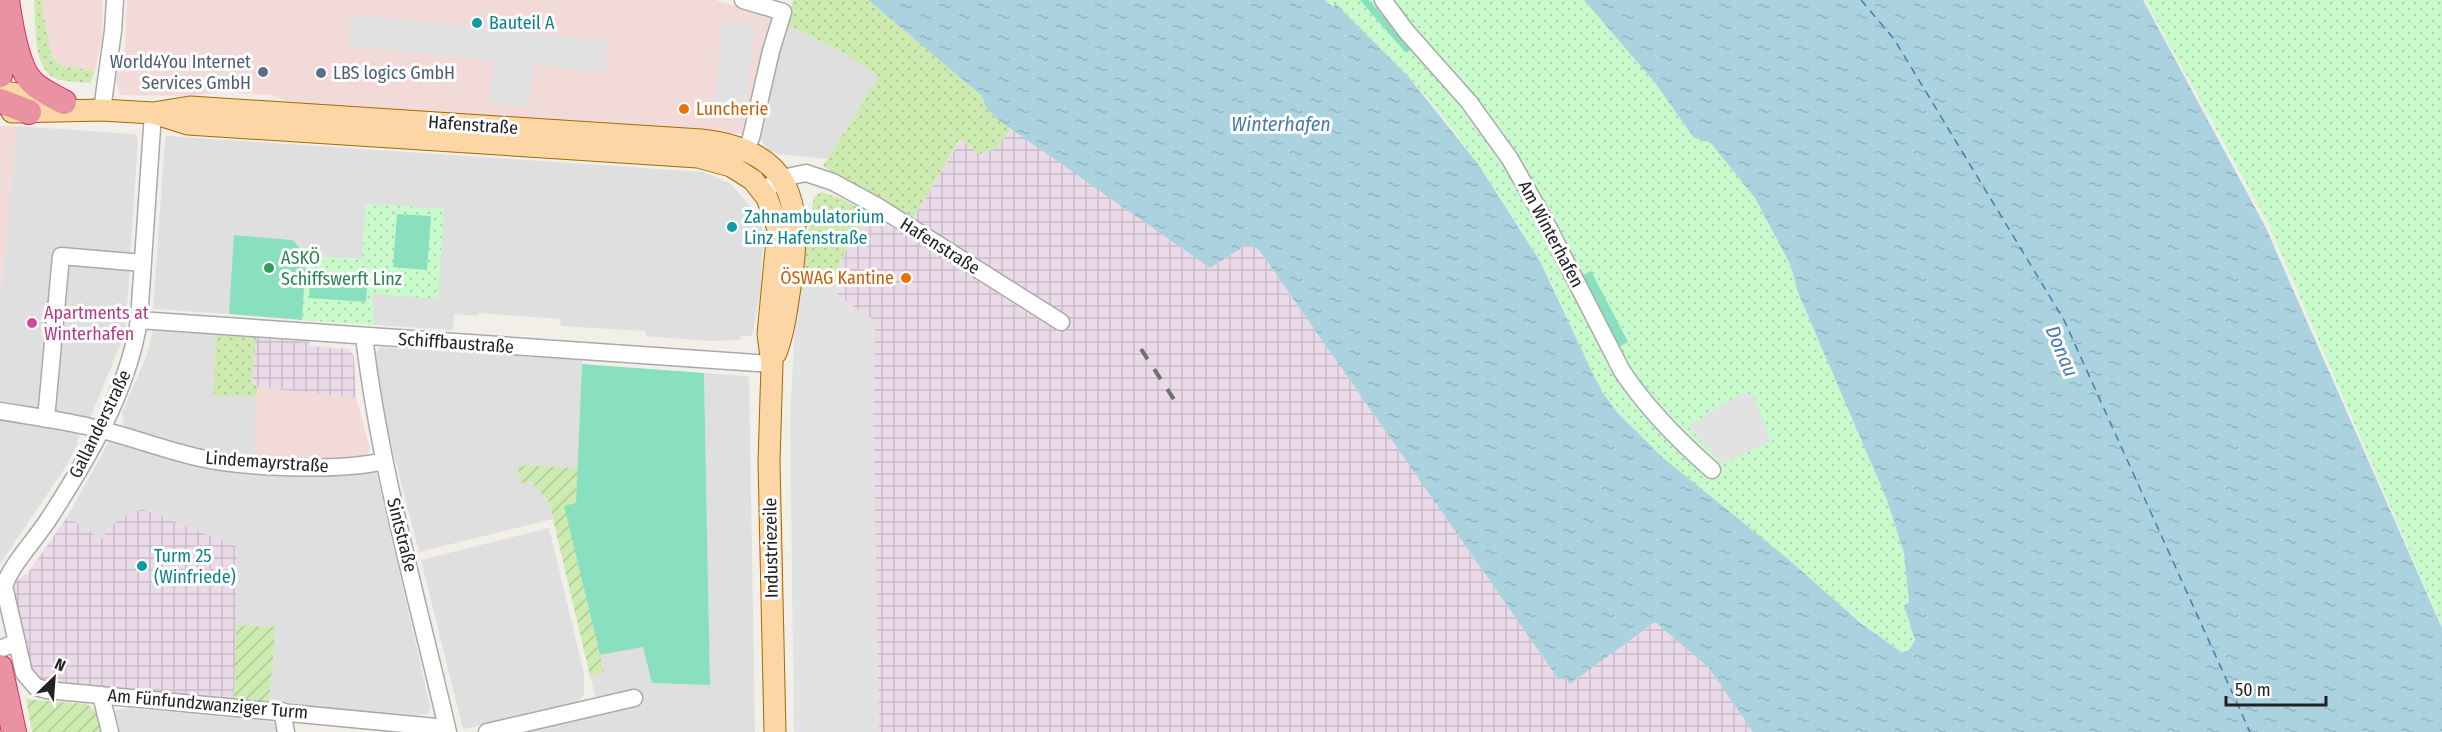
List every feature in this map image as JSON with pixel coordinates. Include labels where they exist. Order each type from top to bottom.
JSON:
[{"type":"highway","points":[[0,75],[7,3]]},
{"type":"highway","points":[[7,3],[22,63],[29,78],[39,88],[64,102]]},
{"type":"highway","points":[[0,101],[29,112]]},
{"type":"highway","points":[[0,667],[12,721]]},
{"type":"main road","name":"Hafenstraße","points":[[0,91],[102,110]]},
{"type":"main road","name":"Hafenstraße","points":[[0,111],[102,110],[153,113],[190,107],[701,140],[746,150],[770,166],[782,179],[791,196],[795,214],[796,235],[782,336],[772,364]]},
{"type":"main road","name":"Hafenstraße","points":[[153,113],[188,124],[698,157],[731,166],[753,180],[763,190],[772,207],[778,229],[768,334],[772,364]]},
{"type":"main road","name":"Industriezeile","points":[[772,364],[769,473],[775,732]]},
{"type":"street","points":[[102,110],[115,0]]},
{"type":"street","points":[[743,0],[783,12],[746,150]]},
{"type":"street","name":"Am Winterhafen","points":[[1383,0],[1406,31],[1469,102],[1505,151],[1546,223],[1632,387],[1670,432],[1712,470]]},
{"type":"street","name":"Gallanderstraße","points":[[17,642],[4,591],[5,581],[68,489],[100,430],[136,343],[153,113]]},
{"type":"street","name":"Hafenstraße","points":[[763,190],[782,179],[811,174],[852,192],[1061,322]]},
{"type":"street","points":[[46,419],[61,256],[143,263]]},
{"type":"street","name":"Schiffbaustraße","points":[[139,320],[772,364]]},
{"type":"street","name":"Sintstraße","points":[[364,336],[372,401],[384,462],[448,730]]},
{"type":"street","name":"Lindemayrstraße","points":[[0,411],[100,430],[211,460],[277,466],[369,465],[384,462]]},
{"type":"street","points":[[0,649],[17,642]]},
{"type":"street","name":"Am Fünfundzwanziger Turm","points":[[17,642],[24,673],[36,687],[47,690],[282,711],[448,730]]},
{"type":"street","points":[[102,695],[110,732]]},
{"type":"street","points":[[487,732],[634,698]]},
{"type":"street","points":[[282,711],[286,732]]},
{"type":"shaded area","points":[[41,0],[103,0],[102,38],[95,71],[63,66],[52,57]]},
{"type":"shaded area","points":[[127,0],[715,0],[768,15],[772,18],[772,23],[746,134],[289,102],[272,95],[224,92],[194,96],[120,95],[116,80],[125,47]]},
{"type":"shaded area","points":[[351,14],[608,41],[605,73],[534,64],[529,107],[489,103],[493,61],[348,46]]},
{"type":"shaded area","points":[[723,21],[755,25],[745,114],[713,111]]},
{"type":"shaded area","points":[[785,24],[846,54],[880,77],[827,159],[778,154],[768,150],[759,137]]},
{"type":"shaded area","points":[[0,126],[17,126],[0,299]]},
{"type":"shaded area","points":[[17,126],[132,134],[136,135],[138,140],[130,257],[58,251],[41,412],[0,405],[0,299]]},
{"type":"shaded area","points":[[1011,128],[1210,268],[1246,245],[1259,250],[1559,680],[1565,676],[1570,684],[1655,622],[1709,668],[1753,732],[879,732],[873,419],[875,321],[837,295],[843,284],[839,271],[840,261],[869,213],[1059,332],[1067,318],[912,220],[961,139],[979,154],[997,148]]},
{"type":"shaded area","points":[[167,136],[704,172],[731,184],[760,221],[763,233],[761,287],[753,333],[751,336],[741,336],[740,340],[709,341],[646,336],[646,331],[560,326],[561,319],[478,313],[478,316],[454,314],[453,330],[374,325],[371,294],[444,209],[366,204],[362,259],[306,256],[293,240],[235,235],[229,314],[153,309],[165,138]]},
{"type":"shaded area","points":[[66,262],[130,267],[125,333],[89,421],[51,414]]},
{"type":"shaded area","points":[[802,272],[843,284],[837,295],[875,321],[873,419],[879,732],[794,732],[790,421],[794,340]]},
{"type":"shaded area","points":[[153,330],[216,334],[213,392],[215,396],[257,397],[254,457],[205,453],[129,431],[124,426],[122,412],[147,355]]},
{"type":"shaded area","points":[[256,337],[310,342],[310,346],[349,349],[354,356],[356,398],[257,387],[252,382]]},
{"type":"shaded area","points":[[379,347],[582,360],[578,468],[518,465],[529,483],[532,482],[549,502],[553,519],[419,552],[381,404],[375,357]]},
{"type":"shaded area","points":[[704,373],[749,378],[755,732],[523,732],[599,712],[603,715],[637,706],[633,689],[596,697],[590,676],[604,672],[600,655],[643,647],[710,685]]},
{"type":"shaded area","points":[[257,387],[356,398],[370,448],[368,454],[353,459],[254,457]]},
{"type":"shaded area","points":[[1753,393],[1771,441],[1721,464],[1688,426],[1740,394]]},
{"type":"shaded area","points":[[0,417],[74,429],[79,437],[63,471],[0,564]]},
{"type":"shaded area","points":[[111,438],[195,463],[375,467],[430,706],[428,714],[417,715],[269,702],[276,627],[236,625],[238,547],[143,509],[108,529],[102,539],[67,517]]},
{"type":"shaded area","points":[[143,509],[238,547],[234,701],[43,683],[29,670],[10,589],[13,583],[28,573],[67,517],[102,539],[108,529],[124,516]]},
{"type":"shaded area","points":[[549,528],[584,673],[584,695],[575,705],[463,729],[421,560]]},
{"type":"shaded area","points":[[127,708],[269,721],[278,725],[281,732],[118,732],[113,711]]},
{"type":"green space","points":[[34,0],[41,0],[52,57],[63,66],[95,71],[90,83],[57,79],[43,66],[37,45]]},
{"type":"green space","points":[[793,0],[868,0],[982,96],[986,107],[1011,128],[997,148],[979,154],[960,139],[912,220],[823,166],[879,77],[846,54],[785,24]]},
{"type":"green space","points":[[1325,0],[1584,0],[1593,9],[1656,84],[1694,138],[1711,143],[1755,198],[1791,266],[1797,290],[1887,500],[1904,553],[1909,602],[1904,607],[1915,640],[1909,650],[1897,651],[1690,482],[1634,431],[1605,395],[1594,377],[1539,259],[1478,164],[1444,118],[1407,75],[1336,5],[1333,8]]},
{"type":"green space","points":[[1360,0],[1369,0],[1411,49],[1406,53]]},
{"type":"green space","points":[[2145,0],[2442,0],[2442,626],[2268,223]]},
{"type":"green space","points":[[821,192],[842,199],[869,213],[840,261],[839,271],[843,284],[802,272],[813,201],[815,196]]},
{"type":"green space","points":[[366,204],[444,209],[438,299],[372,294],[374,325],[302,320],[306,256],[362,259]]},
{"type":"green space","points":[[397,214],[431,216],[427,270],[393,267]]},
{"type":"green space","name":"ASKÖ Schiffswerft Linz","points":[[234,235],[293,240],[306,256],[302,320],[229,314]]},
{"type":"green space","points":[[1591,271],[1628,342],[1616,348],[1579,277]]},
{"type":"green space","points":[[311,272],[368,276],[366,302],[309,298]]},
{"type":"green space","points":[[216,334],[256,337],[252,382],[257,387],[257,397],[215,396],[213,392]]},
{"type":"green space","points":[[582,364],[704,373],[710,685],[652,683],[643,647],[600,655],[564,506],[576,503]]},
{"type":"green space","points":[[518,465],[578,468],[576,504],[564,506],[604,672],[590,676],[549,502],[532,482],[520,483]]},
{"type":"green space","points":[[236,625],[276,627],[269,702],[265,701],[265,704],[234,701]]},
{"type":"green space","points":[[26,699],[86,704],[96,712],[101,732],[32,732]]},
{"type":"water","points":[[868,0],[1325,0],[1333,7],[1336,4],[1407,75],[1478,164],[1540,261],[1592,372],[1603,393],[1618,413],[1662,457],[1788,559],[1862,624],[1901,652],[1909,650],[1915,640],[1904,606],[1909,602],[1904,553],[1887,500],[1797,290],[1791,266],[1755,198],[1711,143],[1694,138],[1656,84],[1584,0],[2143,0],[2265,226],[2442,628],[2442,732],[1753,732],[1709,668],[1655,622],[1570,684],[1565,677],[1559,680],[1259,250],[1246,245],[1210,268],[997,119],[986,107],[982,96]]},
{"type":"ferry route","points":[[1861,0],[1894,39],[2064,320],[2250,732]]},
{"type":"railway","points":[[1141,349],[1177,404]]},
{"type":"place","name":"Bauteil A","points":[[477,23]]},
{"type":"place","name":"World4You Internet Services GmbH","points":[[263,72]]},
{"type":"place","name":"LBS logics GmbH","points":[[321,73]]},
{"type":"place","name":"Luncherie","points":[[684,109]]},
{"type":"place","name":"Zahnambulatorium Linz Hafenstraße","points":[[732,227]]},
{"type":"place","name":"ASKÖ Schiffswerft Linz","points":[[269,268]]},
{"type":"place","name":"ÖSWAG Kantine","points":[[906,278]]},
{"type":"place","name":"Apartments at Winterhafen","points":[[32,323]]},
{"type":"place","name":"Turm 25 (Winfriede)","points":[[142,566]]},
{"type":"water label","name":"Winterhafen","points":[[1281,124]]},
{"type":"water label","name":"Donau","points":[[2062,351]]}]
